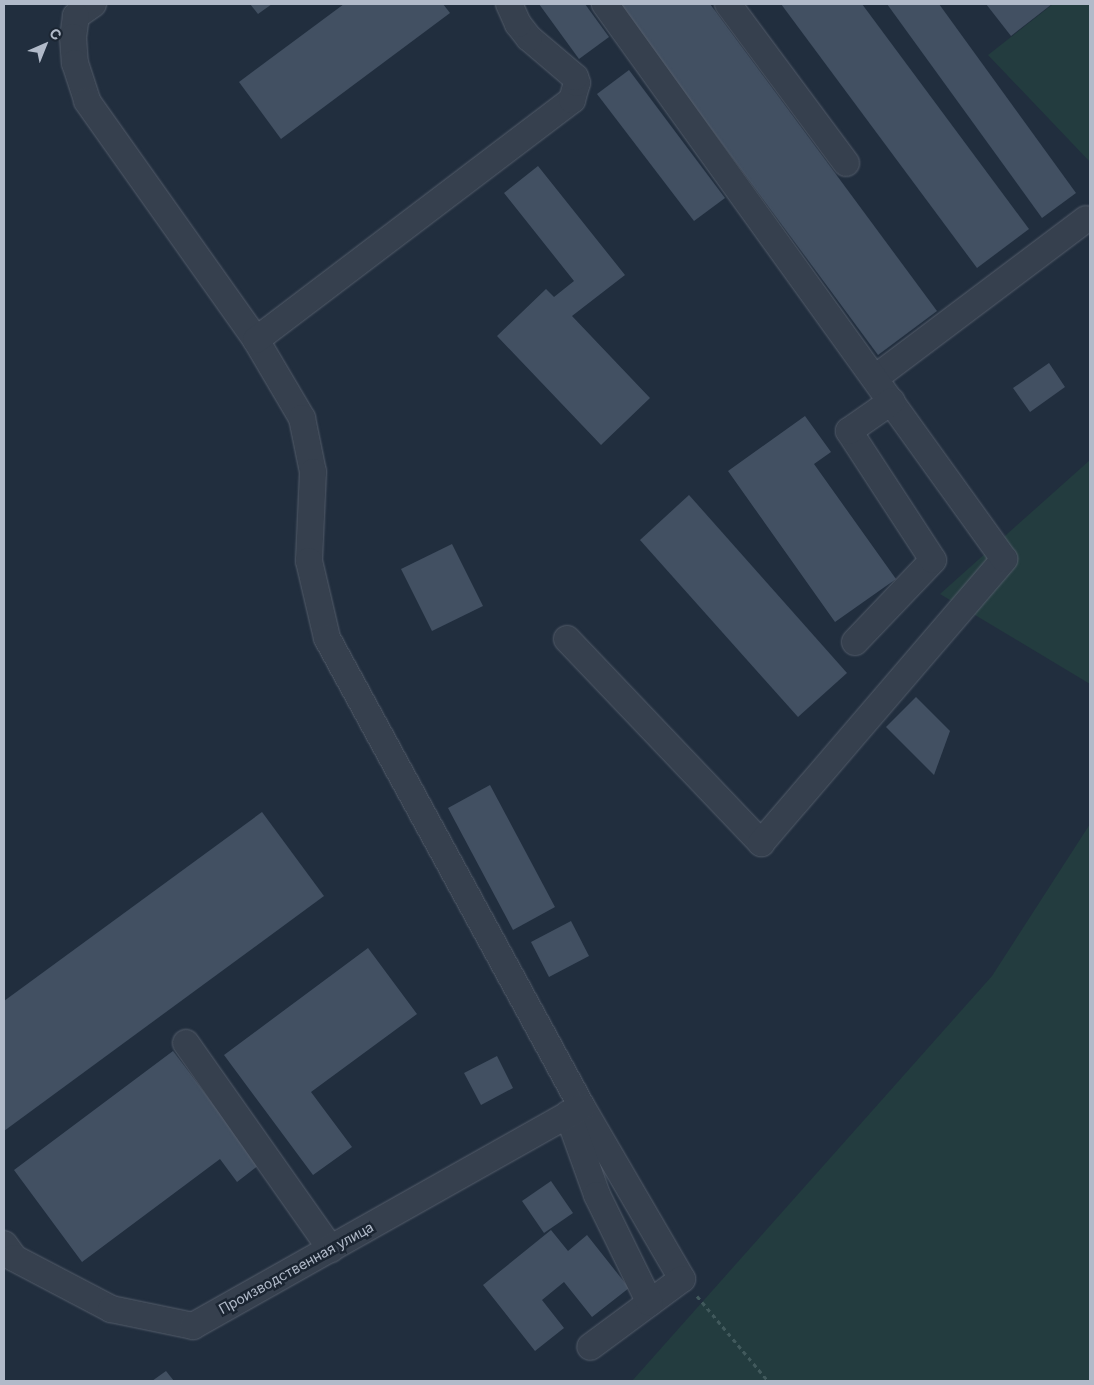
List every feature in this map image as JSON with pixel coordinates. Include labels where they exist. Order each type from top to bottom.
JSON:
[{"type":"lane","points":[[93,4],[76,16],[73,37],[75,63],[87,101],[256,340],[302,418],[313,472],[309,561],[327,638],[575,1111],[682,1279],[590,1346]]},
{"type":"lane","points":[[256,340],[572,100],[576,94],[575,76],[530,38],[518,24],[510,4]]},
{"type":"lane","points":[[567,639],[761,843],[1004,559],[605,4]]},
{"type":"lane","points":[[728,4],[846,163]]},
{"type":"lane","points":[[875,378],[1086,219]]},
{"type":"lane","points":[[855,642],[933,560],[849,431],[892,401]]},
{"type":"lane","points":[[186,1043],[331,1249]]},
{"type":"lane","points":[[575,1111],[597,1195],[650,1303]]},
{"type":"lane","name":"Производственная улица","points":[[4,1244],[14,1258],[111,1309],[193,1326],[575,1111]]},
{"type":"path","points":[[682,1279],[768,1381]]},
{"type":"green space","points":[[1053,4],[1090,4],[1090,162],[988,55]]},
{"type":"green space","points":[[1090,460],[1090,684],[940,594]]},
{"type":"green space","points":[[1090,824],[1090,1381],[632,1381],[992,976]]},
{"type":"building","points":[[250,4],[272,4],[258,14]]},
{"type":"building","points":[[344,4],[443,4],[450,13],[281,139],[239,82]]},
{"type":"building","points":[[539,4],[585,4],[609,37],[579,59]]},
{"type":"building","points":[[619,4],[710,4],[937,311],[878,355]]},
{"type":"building","points":[[781,4],[862,4],[1029,229],[977,268]]},
{"type":"building","points":[[887,4],[939,4],[1076,193],[1042,218]]},
{"type":"building","points":[[986,4],[1052,4],[1011,36]]},
{"type":"building","points":[[629,70],[725,198],[694,221],[597,94]]},
{"type":"building","points":[[538,166],[625,275],[572,316],[650,398],[601,445],[497,336],[546,289],[554,297],[574,281],[504,193]]},
{"type":"building","points":[[1049,363],[1065,387],[1030,412],[1013,388]]},
{"type":"building","points":[[805,416],[831,452],[814,464],[896,579],[835,622],[728,471]]},
{"type":"building","points":[[689,495],[847,673],[798,717],[640,540]]},
{"type":"building","points":[[452,544],[483,606],[432,631],[401,569]]},
{"type":"building","points":[[916,697],[950,731],[934,775],[886,727]]},
{"type":"building","points":[[490,785],[555,907],[513,930],[448,808]]},
{"type":"building","points":[[262,812],[324,896],[4,1131],[4,1001]]},
{"type":"building","points":[[571,921],[589,956],[549,977],[531,942]]},
{"type":"building","points":[[368,948],[417,1014],[311,1092],[352,1147],[313,1175],[224,1055]]},
{"type":"building","points":[[173,1051],[259,1165],[237,1182],[220,1159],[82,1262],[14,1170]]},
{"type":"building","points":[[497,1056],[513,1088],[481,1105],[464,1073]]},
{"type":"building","points":[[551,1181],[573,1213],[544,1233],[522,1201]]},
{"type":"building","points":[[551,1230],[568,1251],[587,1235],[629,1288],[592,1317],[564,1282],[542,1300],[564,1328],[535,1351],[483,1285]]},
{"type":"building","points":[[166,1371],[174,1381],[152,1381]]}]
